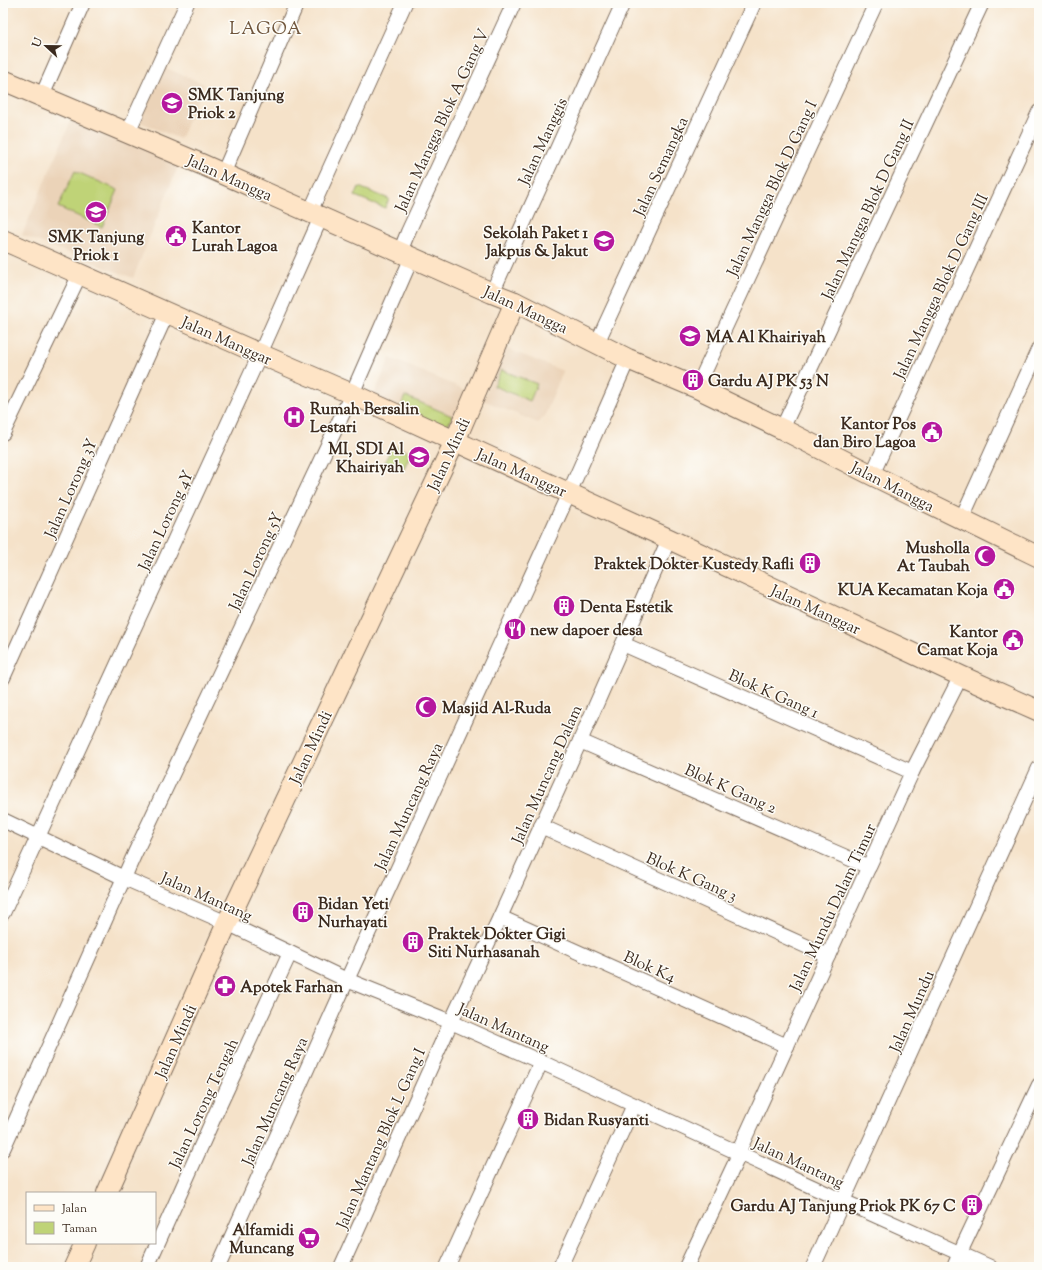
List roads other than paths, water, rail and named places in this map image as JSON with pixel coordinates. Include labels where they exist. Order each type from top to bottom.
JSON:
[{"type":"street","points":[[42,96],[83,3]]},
{"type":"street","points":[[128,132],[187,3]]},
{"type":"street","points":[[223,174],[297,3]]},
{"type":"street","name":"Jalan Lorong 4Y","points":[[3,913],[260,354],[315,215],[405,3]]},
{"type":"street","name":"Jalan Mangga Blok A Gang V","points":[[406,254],[408,232],[514,3]]},
{"type":"street","name":"Jalan Manggis","points":[[492,293],[623,3]]},
{"type":"street","name":"Jalan Semangka","points":[[597,343],[754,3]]},
{"type":"street","name":"Jalan Mangga Blok D Gang I","points":[[697,388],[876,3]]},
{"type":"street","name":"Jalan Mangga Blok D Gang II","points":[[782,429],[982,3]]},
{"type":"street","name":"Jalan Mangga","points":[[3,80],[128,132],[515,302],[628,359],[697,388],[782,429],[1039,558]]},
{"type":"street","name":"Jalan Mangga Blok D Gang III","points":[[872,475],[1039,112]]},
{"type":"street","name":"Jalan Manggar","points":[[3,240],[352,394],[569,493],[960,676],[1039,711]]},
{"type":"street","name":"Jalan Lorong 5Y","points":[[3,1149],[124,878],[352,394],[406,254]]},
{"type":"street","points":[[3,433],[80,274]]},
{"type":"street","name":"Jalan Mindi","points":[[107,1192],[227,923],[455,441],[515,302]]},
{"type":"street","name":"Jalan Lorong 3Y","points":[[3,678],[167,313]]},
{"type":"street","points":[[961,520],[970,496],[1039,348]]},
{"type":"street","name":"Jalan Muncang Raya","points":[[218,1267],[569,493],[628,359]]},
{"type":"street","name":"Jalan Muncang Dalam","points":[[451,1022],[580,741],[661,555],[669,540]]},
{"type":"street","name":"Blok K Gang 1","points":[[623,644],[912,772]]},
{"type":"street","name":"Jalan Mundu Dalam Timur","points":[[686,1267],[736,1161],[738,1153],[912,772],[960,676]]},
{"type":"street","name":"Blok K Gang 2","points":[[580,741],[869,867]]},
{"type":"street","name":"Jalan Mundu","points":[[813,1267],[1039,768]]},
{"type":"street","name":"Jalan Mantang","points":[[3,820],[124,878],[227,923],[347,980],[451,1022],[541,1062],[990,1267]]},
{"type":"street","name":"Blok K Gang 3","points":[[541,826],[828,956]]},
{"type":"street","name":"Blok K4","points":[[500,917],[787,1046]]},
{"type":"street","name":"Jalan Lorong Tengah","points":[[147,1267],[290,953]]},
{"type":"street","name":"Jalan Mantang Blok L Gang I","points":[[341,1267],[451,1022]]},
{"type":"street","points":[[448,1267],[541,1062]]},
{"type":"street","points":[[954,1267],[1039,1085]]},
{"type":"street","points":[[560,1267],[634,1105]]},
{"type":"street","points":[[74,1267],[85,1244]]},
{"type":"place","name":"SMK Tanjung Priok 2","points":[[172,103]]},
{"type":"place","name":"SMK Tanjung Priok 1","points":[[96,212]]},
{"type":"place","name":"Kantor Lurah Lagoa","points":[[176,236]]},
{"type":"place","name":"Sekolah Paket 1 Jakpus & Jakut","points":[[604,241]]},
{"type":"place","name":"MA Al Khairiyah","points":[[690,336]]},
{"type":"place","name":"Gardu AJ PK 53 N","points":[[693,380]]},
{"type":"place","name":"Rumah Bersalin Lestari","points":[[294,417]]},
{"type":"place","name":"Kantor Pos dan Biro Lagoa","points":[[932,432]]},
{"type":"place","name":"MI, SDI Al Khairiyah","points":[[419,457]]},
{"type":"place","name":"Musholla At Taubah","points":[[985,556]]},
{"type":"place","name":"Praktek Dokter Kustedy Rafli","points":[[810,563]]},
{"type":"place","name":"KUA Kecamatan Koja","points":[[1004,589]]},
{"type":"place","name":"Denta Estetik","points":[[564,606]]},
{"type":"place","name":"new dapoer desa","points":[[515,629]]},
{"type":"place","name":"Kantor Camat Koja","points":[[1013,640]]},
{"type":"place","name":"Masjid Al-Ruda","points":[[426,707]]},
{"type":"place","name":"Bidan Yeti Nurhayati","points":[[303,912]]},
{"type":"place","name":"Praktek Dokter Gigi Siti Nurhasanah","points":[[413,942]]},
{"type":"place","name":"Apotek Farhan","points":[[225,986]]},
{"type":"place","name":"Bidan Rusyanti","points":[[528,1119]]},
{"type":"place","name":"Gardu AJ Tanjung Priok PK 67 C","points":[[972,1205]]},
{"type":"place","name":"Alfamidi Muncang","points":[[309,1238]]},
{"type":"district","name":"LAGOA","points":[[266,28]]}]
